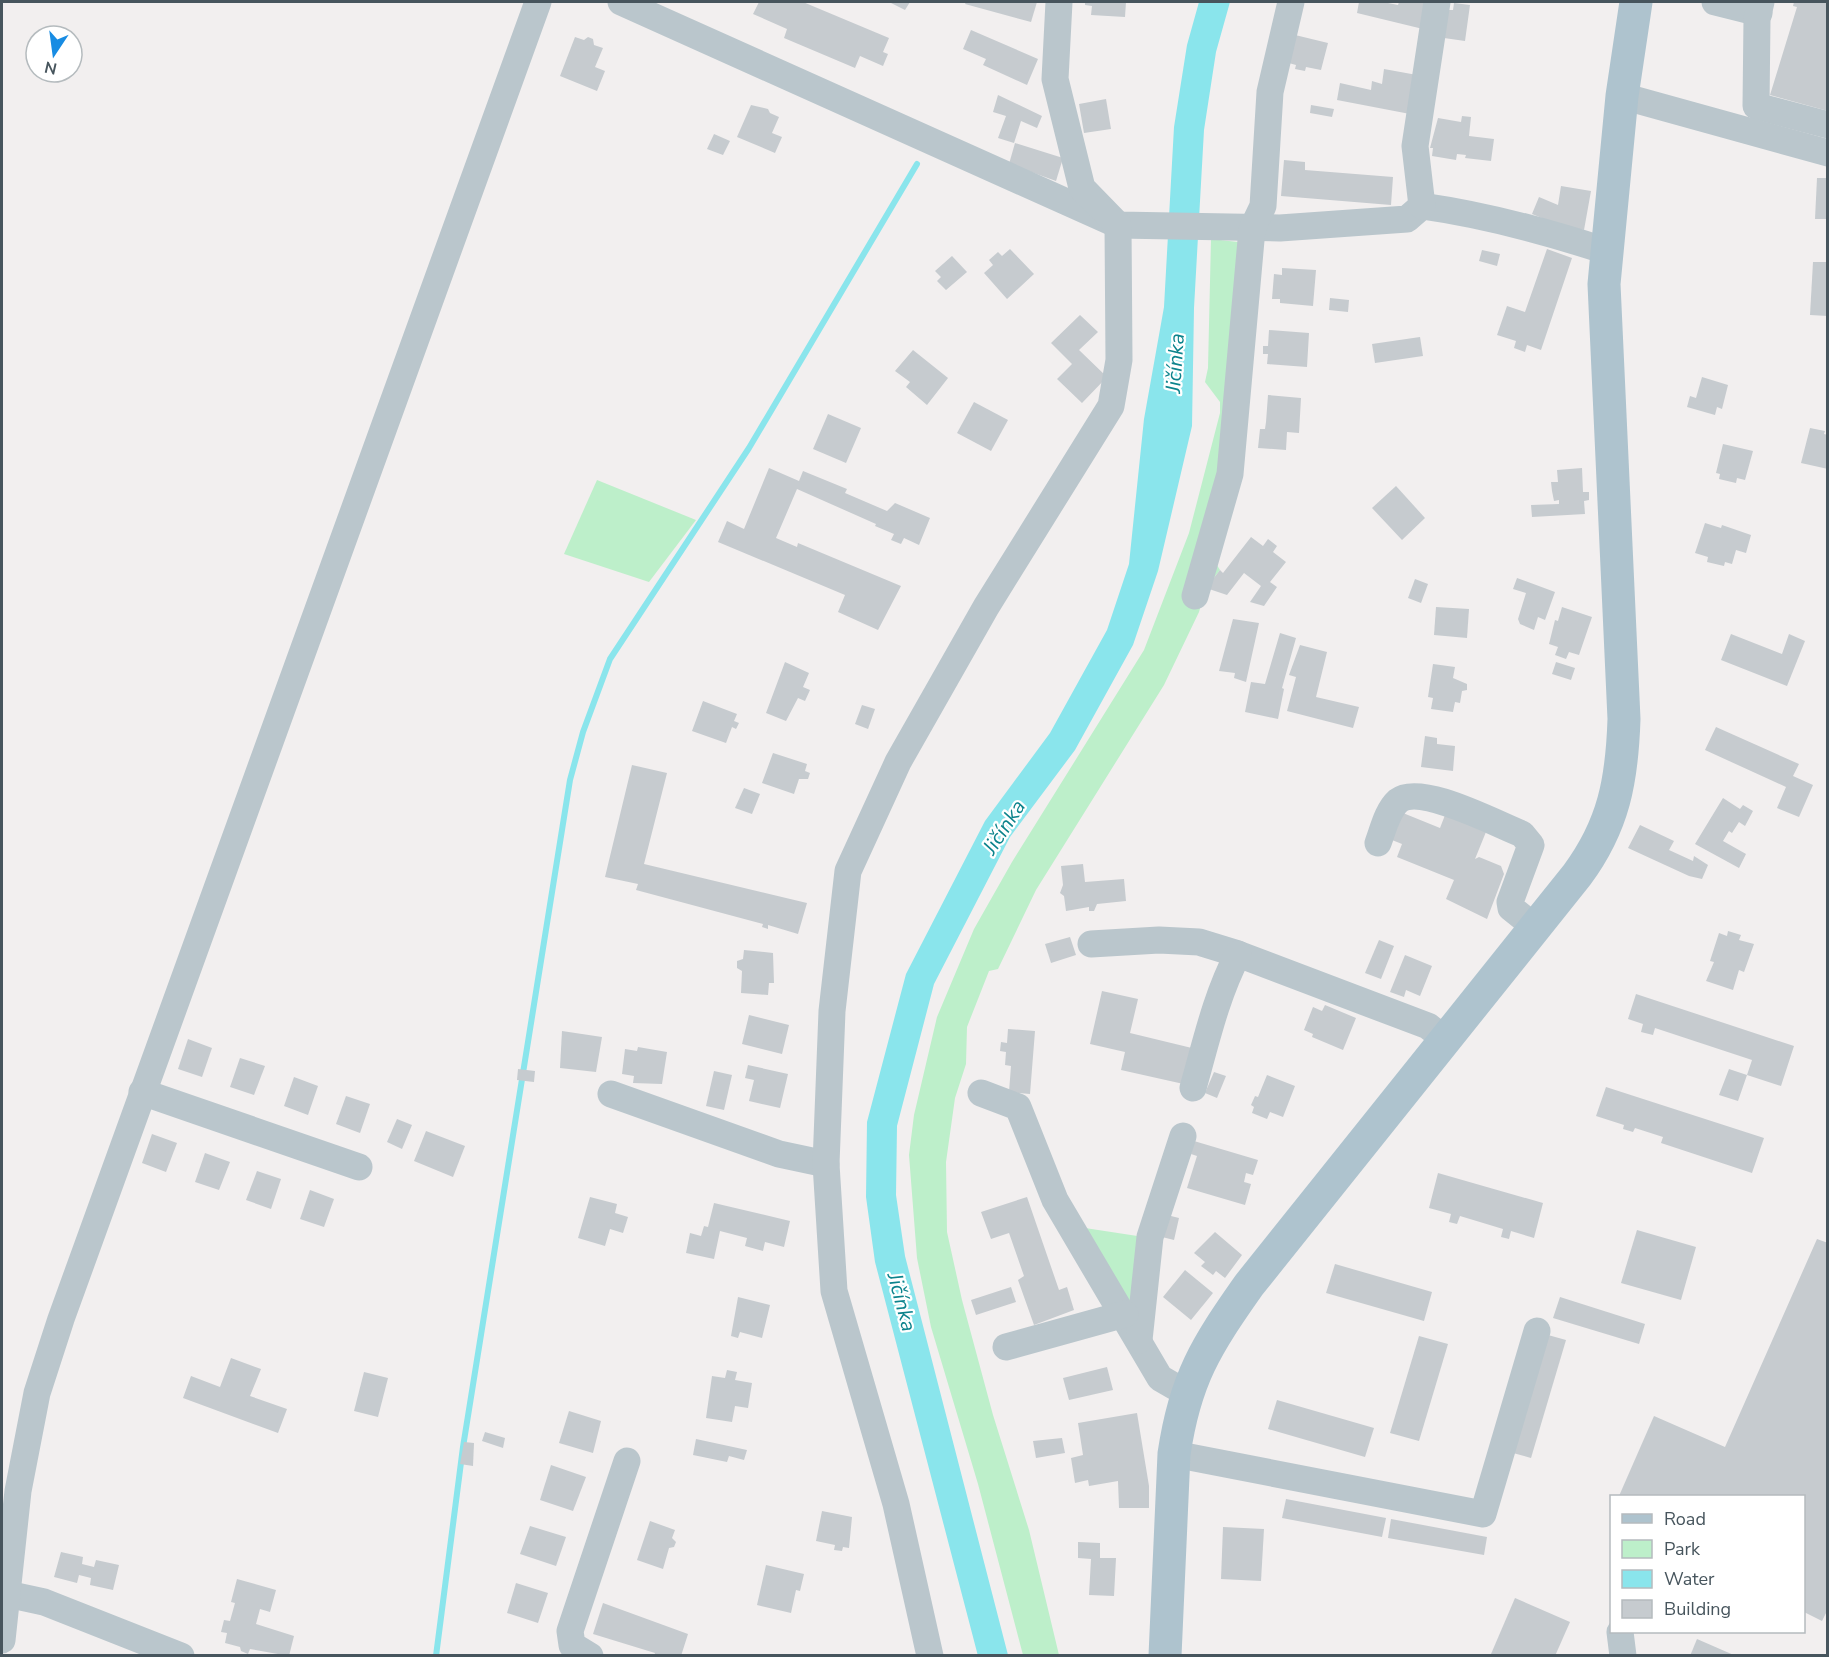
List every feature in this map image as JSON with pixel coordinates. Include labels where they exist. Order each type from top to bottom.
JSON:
[{"type":"main road","points":[[1165,1656],[1174,1454],[1186,1394],[1212,1337],[1249,1285],[1536,928],[1594,852],[1607,827],[1620,774],[1624,719],[1604,317],[1605,251],[1622,96],[1636,2]]},
{"type":"street","points":[[2,1640],[18,1491],[37,1393],[142,1092],[538,2]]},
{"type":"street","points":[[621,2],[1129,225],[1243,229],[1407,219],[1422,206],[1473,213],[1516,223],[1605,251]]},
{"type":"street","points":[[1059,2],[1055,79],[1082,188],[1129,225]]},
{"type":"street","points":[[1195,596],[1230,474],[1243,229],[1263,206],[1270,92],[1291,2]]},
{"type":"street","points":[[1422,206],[1415,146],[1437,2]]},
{"type":"street","points":[[1715,2],[1760,7],[1756,106],[1827,125]]},
{"type":"street","points":[[1622,96],[1827,153]]},
{"type":"street","points":[[930,1656],[896,1504],[834,1291],[826,1164],[832,1011],[848,871],[909,741],[1089,434],[1111,406],[1119,360],[1129,225]]},
{"type":"street","points":[[1378,843],[1394,806],[1400,799],[1413,794],[1434,798],[1522,834],[1531,845],[1510,902],[1510,908],[1536,928]]},
{"type":"street","points":[[1091,944],[1159,940],[1199,942],[1238,954],[1428,1026],[1446,1040]]},
{"type":"street","points":[[1193,1088],[1211,1019],[1225,980],[1238,954]]},
{"type":"street","points":[[142,1092],[359,1167]]},
{"type":"street","points":[[981,1093],[1018,1107],[1055,1200],[1125,1314],[1160,1378],[1186,1394]]},
{"type":"street","points":[[611,1094],[779,1154],[826,1164]]},
{"type":"street","points":[[1139,1340],[1149,1237],[1183,1136]]},
{"type":"street","points":[[1006,1347],[1125,1314]]},
{"type":"street","points":[[1174,1454],[1483,1514],[1538,1331]]},
{"type":"street","points":[[590,1656],[572,1645],[570,1631],[627,1461]]},
{"type":"street","points":[[7,1594],[44,1602],[181,1656]]},
{"type":"street","points":[[1620,1633],[1623,1656]]},
{"type":"green space","points":[[1211,239],[1238,242],[1215,562],[1220,570],[1206,588],[1199,612],[1164,685],[1036,890],[998,969],[989,971],[967,1027],[966,1064],[955,1098],[946,1162],[947,1232],[962,1300],[993,1415],[1029,1530],[1059,1655],[1023,1655],[978,1484],[931,1327],[917,1258],[909,1155],[914,1115],[937,1017],[974,929],[1012,862],[1144,650],[1189,533],[1220,413],[1220,402],[1205,382],[1208,368]]},
{"type":"green space","points":[[597,480],[696,520],[649,582],[564,554]]},
{"type":"green space","points":[[1085,1228],[1144,1237],[1132,1313]]},
{"type":"water","name":"Jičínka","points":[[1199,2],[1230,2],[1216,52],[1204,130],[1194,308],[1192,426],[1158,571],[1133,645],[1075,750],[1010,837],[934,984],[897,1126],[896,1195],[905,1256],[1008,1655],[978,1656],[875,1262],[866,1197],[867,1122],[906,974],[985,821],[1050,733],[1107,630],[1129,564],[1144,419],[1164,307],[1174,127],[1187,45]]},
{"type":"building","points":[[759,2],[803,2],[889,38],[883,52],[888,54],[883,66],[860,56],[855,68],[784,38],[787,29],[753,14]]},
{"type":"building","points":[[889,2],[910,2],[905,10]]},
{"type":"building","points":[[966,2],[1037,2],[1031,22],[965,4]]},
{"type":"building","points":[[1085,2],[1126,2],[1125,17],[1091,15],[1092,6],[1085,5]]},
{"type":"building","points":[[1359,2],[1383,2],[1398,5],[1399,2],[1428,2],[1423,29],[1357,13]]},
{"type":"building","points":[[1794,2],[1828,2],[1828,111],[1770,95],[1797,7],[1793,6]]},
{"type":"building","points":[[1454,3],[1470,5],[1465,41],[1437,37],[1449,10],[1453,10]]},
{"type":"building","points":[[971,30],[1038,59],[1027,85],[983,65],[986,59],[963,49]]},
{"type":"building","points":[[1291,34],[1328,43],[1321,70],[1306,67],[1305,71],[1295,69],[1296,65],[1285,62]]},
{"type":"building","points":[[575,37],[584,40],[588,37],[593,39],[594,45],[603,48],[595,67],[605,71],[597,91],[560,76]]},
{"type":"building","points":[[1384,69],[1417,75],[1410,114],[1337,100],[1340,83],[1371,90],[1372,81],[1382,84]]},
{"type":"building","points":[[998,95],[1042,116],[1037,128],[1021,121],[1014,143],[998,138],[1006,116],[993,112]]},
{"type":"building","points":[[1106,99],[1111,129],[1084,133],[1079,104]]},
{"type":"building","points":[[751,105],[768,109],[770,113],[779,117],[772,133],[782,137],[775,153],[737,137]]},
{"type":"building","points":[[1311,105],[1334,109],[1332,117],[1310,113]]},
{"type":"building","points":[[1462,116],[1471,117],[1469,136],[1494,139],[1491,161],[1465,158],[1466,155],[1457,154],[1456,160],[1432,156],[1433,148],[1430,148],[1438,118],[1461,122]]},
{"type":"building","points":[[714,134],[730,141],[723,155],[707,149]]},
{"type":"building","points":[[1015,143],[1063,158],[1056,181],[1009,164]]},
{"type":"building","points":[[1284,160],[1305,162],[1305,170],[1393,177],[1391,205],[1281,196]]},
{"type":"building","points":[[1817,178],[1828,178],[1828,219],[1815,219]]},
{"type":"building","points":[[1561,186],[1591,191],[1584,230],[1559,225],[1532,214],[1539,197],[1558,205]]},
{"type":"building","points":[[1010,249],[1034,274],[1007,299],[984,273],[993,265],[989,260],[998,252],[1002,256]]},
{"type":"building","points":[[1547,249],[1572,258],[1541,350],[1527,345],[1525,352],[1514,348],[1516,341],[1497,335],[1507,306],[1525,312]]},
{"type":"building","points":[[1482,250],[1500,254],[1497,266],[1479,261]]},
{"type":"building","points":[[952,256],[967,272],[946,290],[937,281],[941,277],[935,271]]},
{"type":"building","points":[[1813,262],[1828,262],[1828,316],[1810,315]]},
{"type":"building","points":[[1282,268],[1316,270],[1313,306],[1280,303],[1280,299],[1272,299],[1274,274],[1282,275]]},
{"type":"building","points":[[1330,298],[1349,300],[1348,312],[1329,310]]},
{"type":"building","points":[[1080,315],[1098,332],[1079,350],[1107,377],[1082,403],[1057,379],[1072,364],[1051,343]]},
{"type":"building","points":[[1269,330],[1309,333],[1307,367],[1267,364],[1268,354],[1263,354],[1263,346],[1268,346]]},
{"type":"building","points":[[1420,337],[1423,356],[1375,363],[1372,344]]},
{"type":"building","points":[[913,350],[948,378],[927,405],[906,387],[910,382],[895,371]]},
{"type":"building","points":[[1702,377],[1728,385],[1722,409],[1717,407],[1715,415],[1687,407],[1690,396],[1696,398]]},
{"type":"building","points":[[1268,395],[1301,398],[1299,433],[1287,432],[1286,450],[1258,448],[1260,429],[1265,429]]},
{"type":"building","points":[[974,402],[1008,420],[991,451],[957,433]]},
{"type":"building","points":[[828,414],[861,428],[846,463],[813,449]]},
{"type":"building","points":[[1810,428],[1825,431],[1824,434],[1828,435],[1828,469],[1801,463]]},
{"type":"building","points":[[1723,444],[1753,451],[1745,480],[1737,478],[1736,483],[1719,479],[1720,474],[1716,473]]},
{"type":"building","points":[[769,468],[799,481],[803,471],[847,489],[845,493],[887,511],[895,503],[930,518],[919,545],[904,538],[901,544],[891,540],[894,534],[875,526],[876,524],[797,489],[776,538],[797,547],[798,543],[901,586],[878,630],[838,612],[845,595],[718,542],[727,521],[744,529]]},
{"type":"building","points":[[1582,468],[1583,492],[1589,492],[1589,500],[1584,501],[1585,514],[1532,517],[1531,505],[1559,504],[1559,500],[1554,501],[1551,482],[1558,482],[1557,470]]},
{"type":"building","points":[[1396,486],[1425,518],[1402,540],[1372,508]]},
{"type":"building","points":[[1705,523],[1721,528],[1722,525],[1751,535],[1746,553],[1736,550],[1732,564],[1725,562],[1724,566],[1707,562],[1708,557],[1695,553]]},
{"type":"building","points":[[1251,537],[1263,546],[1268,539],[1277,546],[1273,552],[1286,562],[1270,582],[1277,587],[1264,606],[1250,602],[1261,586],[1244,573],[1227,595],[1206,588],[1220,570],[1223,573]]},
{"type":"building","points":[[1517,578],[1555,592],[1545,620],[1538,617],[1534,630],[1520,624],[1518,619],[1526,593],[1513,589]]},
{"type":"building","points":[[1415,579],[1428,584],[1421,603],[1408,598]]},
{"type":"building","points":[[1436,607],[1469,609],[1467,638],[1434,635]]},
{"type":"building","points":[[1562,607],[1592,617],[1579,655],[1569,652],[1566,659],[1555,655],[1558,647],[1549,644],[1555,620],[1558,621]]},
{"type":"building","points":[[1233,619],[1259,623],[1246,682],[1234,678],[1235,673],[1219,671]]},
{"type":"building","points":[[1280,633],[1296,638],[1282,688],[1284,689],[1278,719],[1245,712],[1251,682],[1265,684]]},
{"type":"building","points":[[1731,634],[1782,654],[1789,634],[1805,641],[1787,686],[1721,660]]},
{"type":"building","points":[[1300,645],[1327,652],[1316,697],[1359,707],[1353,728],[1287,711],[1296,677],[1289,675]]},
{"type":"building","points":[[785,662],[809,673],[803,687],[810,690],[805,701],[798,698],[786,721],[766,713]]},
{"type":"building","points":[[1556,662],[1575,668],[1571,680],[1552,674]]},
{"type":"building","points":[[1433,664],[1455,667],[1453,678],[1467,684],[1467,690],[1462,691],[1460,703],[1455,702],[1453,712],[1431,709],[1433,698],[1428,697]]},
{"type":"building","points":[[703,701],[737,714],[734,721],[739,723],[736,729],[732,727],[726,743],[692,731]]},
{"type":"building","points":[[862,705],[875,709],[868,729],[855,724]]},
{"type":"building","points":[[1716,727],[1799,764],[1793,776],[1813,785],[1799,817],[1777,808],[1786,787],[1705,750]]},
{"type":"building","points":[[1425,736],[1437,738],[1437,744],[1455,746],[1453,771],[1421,767]]},
{"type":"building","points":[[773,753],[807,764],[805,771],[810,773],[808,779],[799,779],[794,794],[762,783]]},
{"type":"building","points":[[632,765],[667,773],[644,864],[807,903],[798,934],[768,925],[768,929],[762,927],[763,924],[636,890],[638,884],[605,877]]},
{"type":"building","points":[[744,788],[760,794],[752,814],[735,808]]},
{"type":"building","points":[[1723,798],[1740,809],[1743,805],[1753,811],[1745,826],[1739,822],[1732,833],[1729,831],[1723,841],[1746,854],[1739,868],[1695,844]]},
{"type":"building","points":[[1447,810],[1488,827],[1475,859],[1479,857],[1501,866],[1504,874],[1487,919],[1446,899],[1454,880],[1397,857],[1402,844],[1392,840],[1403,813],[1440,828]]},
{"type":"building","points":[[1640,825],[1674,841],[1669,850],[1693,861],[1694,856],[1708,865],[1702,879],[1689,876],[1628,848]]},
{"type":"building","points":[[1083,864],[1085,882],[1124,879],[1126,901],[1097,904],[1094,911],[1089,911],[1089,907],[1066,911],[1064,896],[1060,893],[1063,885],[1061,866]]},
{"type":"building","points":[[1728,931],[1741,935],[1739,940],[1754,944],[1744,972],[1739,970],[1733,990],[1706,981],[1714,962],[1710,961],[1719,933],[1727,936]]},
{"type":"building","points":[[1070,937],[1076,955],[1051,963],[1045,944]]},
{"type":"building","points":[[1379,940],[1394,946],[1381,979],[1365,973]]},
{"type":"building","points":[[744,950],[773,953],[774,983],[769,983],[768,995],[741,993],[742,971],[737,968],[737,961],[743,959]]},
{"type":"building","points":[[1405,955],[1432,966],[1420,996],[1406,990],[1404,997],[1390,992]]},
{"type":"building","points":[[1102,991],[1138,999],[1130,1033],[1196,1049],[1188,1085],[1121,1070],[1125,1052],[1090,1044]]},
{"type":"building","points":[[1636,994],[1794,1046],[1781,1086],[1747,1075],[1752,1060],[1655,1028],[1653,1035],[1641,1032],[1643,1024],[1628,1019]]},
{"type":"building","points":[[1325,1005],[1356,1018],[1343,1050],[1312,1037],[1313,1034],[1304,1030],[1313,1007],[1322,1011]]},
{"type":"building","points":[[749,1015],[789,1025],[782,1054],[742,1044]]},
{"type":"building","points":[[1008,1029],[1035,1031],[1030,1094],[1009,1092],[1011,1066],[1005,1065],[1006,1052],[1000,1051],[1001,1042],[1007,1043]]},
{"type":"building","points":[[562,1031],[602,1037],[596,1072],[560,1068]]},
{"type":"building","points":[[188,1039],[212,1048],[202,1077],[178,1069]]},
{"type":"building","points":[[638,1047],[667,1052],[662,1084],[633,1083],[634,1076],[622,1074],[625,1049],[637,1051]]},
{"type":"building","points":[[240,1058],[265,1066],[254,1095],[230,1087]]},
{"type":"building","points":[[748,1065],[788,1074],[780,1108],[749,1101],[754,1080],[745,1078]]},
{"type":"building","points":[[518,1069],[535,1071],[534,1082],[517,1080]]},
{"type":"building","points":[[1729,1069],[1747,1075],[1738,1101],[1719,1095]]},
{"type":"building","points":[[714,1071],[732,1075],[724,1110],[706,1106]]},
{"type":"building","points":[[1214,1072],[1226,1076],[1217,1098],[1205,1093]]},
{"type":"building","points":[[1267,1075],[1295,1086],[1283,1117],[1270,1112],[1267,1119],[1252,1113],[1254,1107],[1251,1105],[1255,1096],[1258,1097]]},
{"type":"building","points":[[294,1077],[318,1086],[308,1115],[284,1106]]},
{"type":"building","points":[[1606,1087],[1764,1138],[1752,1173],[1661,1143],[1663,1137],[1635,1128],[1633,1132],[1623,1129],[1624,1125],[1596,1116]]},
{"type":"building","points":[[346,1096],[370,1104],[360,1133],[336,1124]]},
{"type":"building","points":[[397,1119],[412,1125],[402,1149],[387,1142]]},
{"type":"building","points":[[426,1131],[465,1146],[453,1177],[414,1161]]},
{"type":"building","points":[[152,1134],[177,1143],[166,1172],[142,1163]]},
{"type":"building","points":[[1194,1141],[1258,1160],[1253,1175],[1246,1173],[1244,1182],[1251,1184],[1245,1205],[1187,1188],[1197,1156],[1191,1154]]},
{"type":"building","points":[[205,1153],[230,1162],[219,1190],[195,1182]]},
{"type":"building","points":[[257,1171],[281,1179],[271,1209],[246,1200]]},
{"type":"building","points":[[1438,1173],[1543,1203],[1534,1238],[1511,1231],[1509,1239],[1501,1237],[1503,1229],[1460,1216],[1457,1224],[1449,1222],[1451,1214],[1429,1208]]},
{"type":"building","points":[[310,1190],[334,1199],[324,1227],[300,1219]]},
{"type":"building","points":[[590,1197],[617,1204],[615,1213],[628,1217],[623,1233],[610,1229],[605,1246],[578,1238]]},
{"type":"building","points":[[1027,1197],[1059,1290],[1067,1287],[1074,1310],[1034,1325],[1018,1280],[1024,1276],[1009,1233],[991,1239],[981,1212]]},
{"type":"building","points":[[714,1203],[790,1221],[784,1247],[765,1242],[763,1251],[745,1246],[747,1238],[720,1231],[714,1259],[686,1253],[690,1233],[701,1236],[704,1226],[708,1227]]},
{"type":"building","points":[[1163,1214],[1179,1218],[1174,1240],[1158,1236]]},
{"type":"building","points":[[1637,1230],[1696,1247],[1681,1300],[1621,1283]]},
{"type":"building","points":[[1215,1232],[1242,1255],[1225,1278],[1216,1271],[1213,1275],[1201,1266],[1205,1262],[1194,1253]]},
{"type":"building","points":[[1817,1239],[1828,1243],[1828,1609],[1822,1621],[1805,1612],[1805,1495],[1619,1495],[1654,1416],[1725,1447]]},
{"type":"building","points":[[1335,1264],[1432,1292],[1424,1321],[1326,1293]]},
{"type":"building","points":[[1185,1270],[1213,1293],[1191,1320],[1163,1297]]},
{"type":"building","points":[[1011,1287],[1016,1302],[976,1315],[971,1300]]},
{"type":"building","points":[[738,1297],[770,1305],[762,1338],[740,1332],[738,1338],[731,1336]]},
{"type":"building","points":[[1560,1297],[1645,1324],[1639,1344],[1553,1318]]},
{"type":"building","points":[[1548,1335],[1566,1340],[1531,1458],[1513,1453]]},
{"type":"building","points":[[1419,1336],[1448,1344],[1419,1441],[1390,1433]]},
{"type":"building","points":[[231,1358],[261,1369],[250,1396],[287,1409],[278,1433],[183,1398],[191,1376],[220,1387]]},
{"type":"building","points":[[1107,1367],[1113,1390],[1069,1400],[1063,1378]]},
{"type":"building","points":[[727,1370],[737,1372],[735,1380],[752,1383],[748,1408],[735,1406],[732,1422],[706,1418],[712,1376],[725,1378]]},
{"type":"building","points":[[364,1372],[388,1378],[378,1417],[354,1411]]},
{"type":"building","points":[[1277,1400],[1374,1428],[1365,1457],[1268,1429]]},
{"type":"building","points":[[569,1411],[601,1421],[593,1453],[559,1443]]},
{"type":"building","points":[[1137,1413],[1149,1486],[1149,1508],[1119,1508],[1118,1481],[1089,1486],[1088,1480],[1075,1483],[1071,1458],[1083,1455],[1078,1423]]},
{"type":"building","points":[[485,1432],[505,1438],[503,1448],[482,1441]]},
{"type":"building","points":[[1062,1438],[1065,1453],[1036,1458],[1033,1441]]},
{"type":"building","points":[[696,1439],[747,1450],[744,1460],[729,1456],[727,1462],[693,1455]]},
{"type":"building","points":[[464,1442],[474,1443],[473,1466],[460,1464]]},
{"type":"building","points":[[551,1465],[586,1477],[573,1511],[540,1500]]},
{"type":"building","points":[[1286,1499],[1386,1518],[1382,1537],[1282,1518]]},
{"type":"building","points":[[822,1511],[852,1517],[849,1548],[843,1547],[842,1551],[834,1550],[835,1545],[816,1541]]},
{"type":"building","points":[[1391,1519],[1487,1537],[1484,1555],[1388,1538]]},
{"type":"building","points":[[650,1521],[675,1530],[672,1538],[676,1542],[674,1547],[669,1548],[663,1569],[637,1560]]},
{"type":"building","points":[[530,1526],[566,1537],[556,1566],[520,1554]]},
{"type":"building","points":[[1223,1527],[1264,1529],[1261,1581],[1221,1579]]},
{"type":"building","points":[[1078,1542],[1100,1543],[1100,1558],[1116,1558],[1114,1596],[1089,1595],[1091,1559],[1078,1558]]},
{"type":"building","points":[[61,1552],[83,1557],[82,1564],[94,1567],[96,1560],[119,1565],[113,1590],[90,1585],[91,1578],[79,1575],[77,1583],[54,1577]]},
{"type":"building","points":[[766,1565],[804,1574],[800,1591],[796,1590],[791,1613],[757,1605]]},
{"type":"building","points":[[237,1579],[276,1590],[270,1612],[260,1609],[256,1624],[294,1636],[289,1656],[250,1649],[248,1654],[241,1651],[240,1647],[225,1643],[227,1633],[221,1632],[224,1620],[230,1621],[235,1603],[231,1602]]},
{"type":"building","points":[[516,1583],[548,1593],[538,1623],[507,1613]]},
{"type":"building","points":[[1515,1598],[1570,1622],[1555,1656],[1491,1654]]},
{"type":"building","points":[[603,1603],[688,1634],[681,1656],[654,1656],[655,1653],[593,1634]]},
{"type":"building","points":[[1697,1639],[1736,1656],[1690,1656]]},
{"type":"waterway","points":[[436,1656],[463,1447],[570,780],[583,732],[610,659],[749,448],[917,164]]}]
